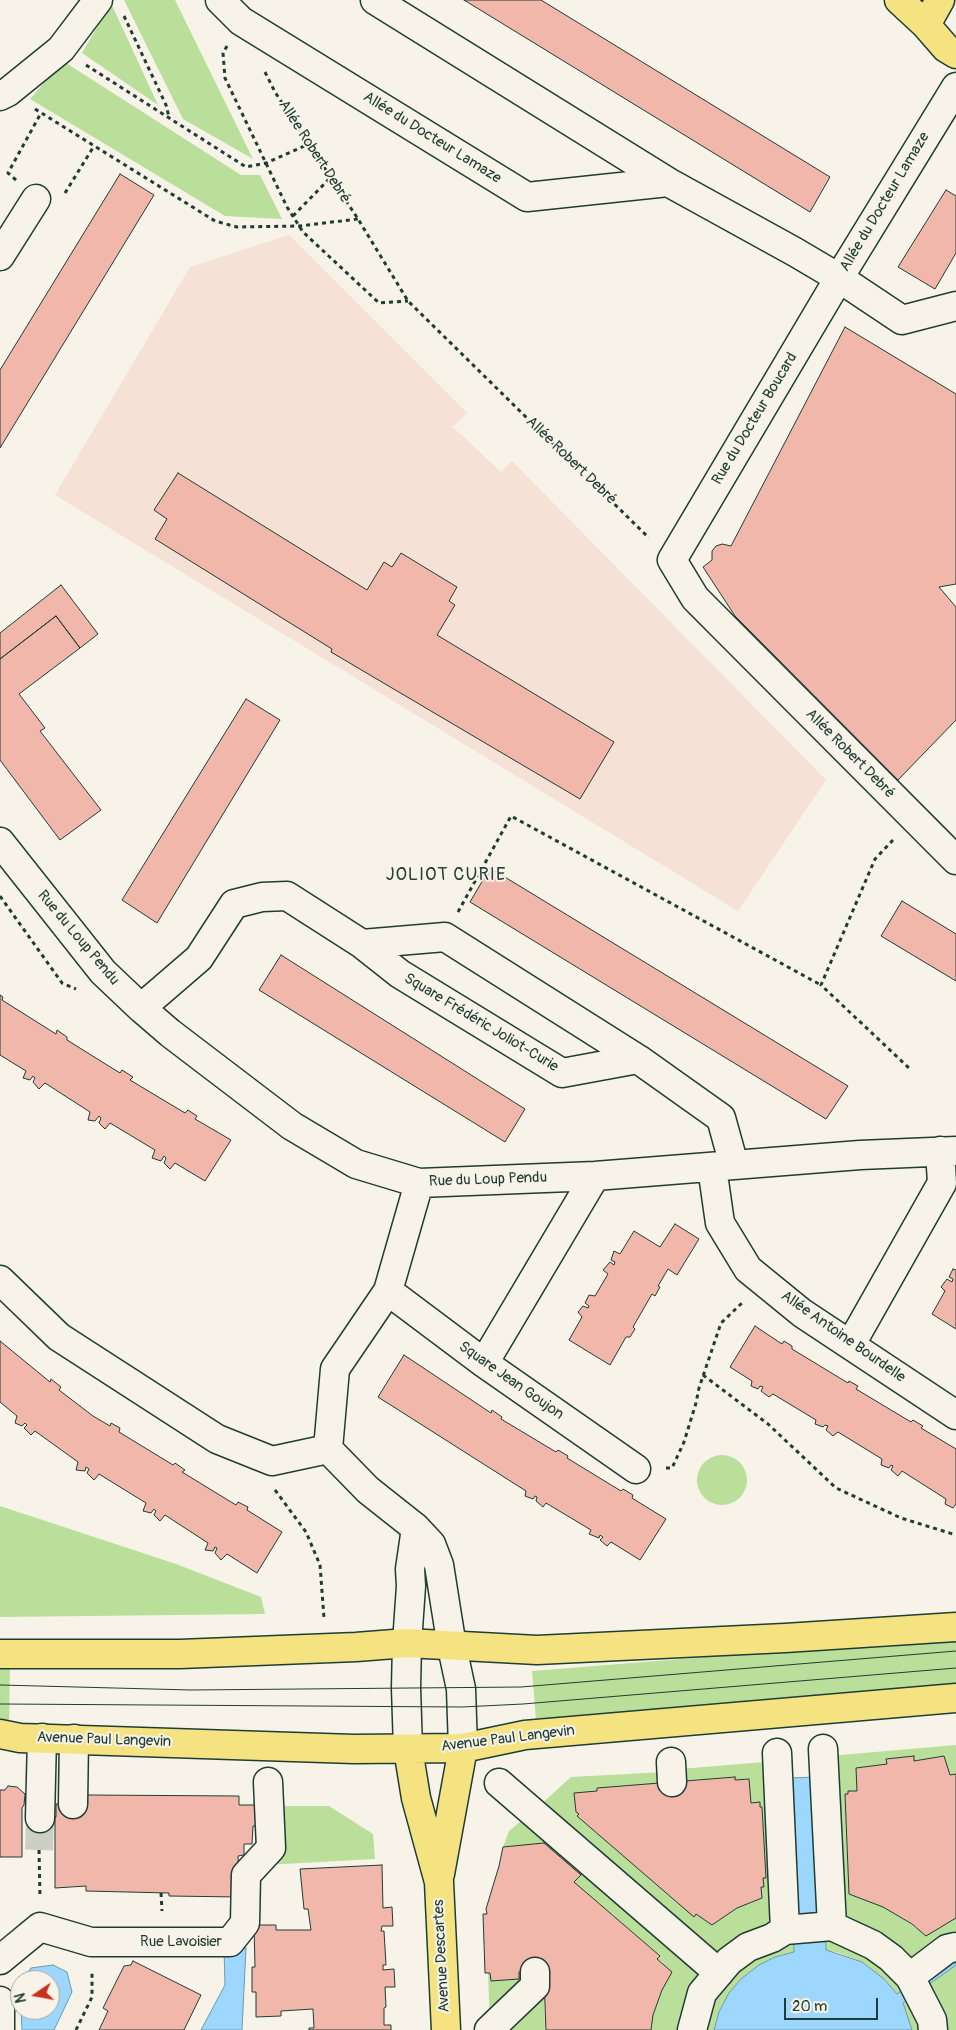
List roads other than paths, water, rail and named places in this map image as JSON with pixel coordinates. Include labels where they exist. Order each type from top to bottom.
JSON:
[{"type":"main road","points":[[899,0],[926,25],[946,48],[956,54]]},
{"type":"main road","points":[[926,25],[940,0]]},
{"type":"main road","points":[[0,1654],[180,1654],[356,1647],[407,1637],[452,1647],[538,1650],[785,1638],[956,1627]]},
{"type":"main road","name":"Avenue Paul Langevin","points":[[0,1734],[20,1738],[408,1749],[463,1748],[525,1735],[956,1698]]},
{"type":"main road","points":[[439,1882],[463,1748]]},
{"type":"main road","points":[[408,1749],[416,1798],[439,1882]]},
{"type":"main road","name":"Avenue Descartes","points":[[439,1882],[446,2030]]},
{"type":"street","name":"Allée du Docteur Lamaze","points":[[220,0],[242,21],[527,197],[668,182]]},
{"type":"street","name":"Allée du Docteur Lamaze","points":[[375,0],[668,182],[839,278],[956,87]]},
{"type":"street","points":[[4,94],[61,49],[109,4]]},
{"type":"street","points":[[0,256],[36,198]]},
{"type":"street","points":[[839,278],[902,320],[956,306]]},
{"type":"street","name":"Rue du Docteur Boucard","points":[[672,560],[839,278]]},
{"type":"street","name":"Allée Robert Debré","points":[[672,560],[695,598],[956,860]]},
{"type":"street","name":"Rue du Loup Pendu","points":[[0,842],[103,972],[141,1008],[170,1033],[292,1126],[356,1164],[419,1183],[595,1176],[860,1155],[948,1151]]},
{"type":"street","name":"Square Frédéric Joliot-Curie","points":[[141,1008],[199,958],[234,904],[262,897],[287,896],[362,944],[400,974],[562,1073],[638,1059]]},
{"type":"street","points":[[362,944],[445,937],[638,1059],[722,1118],[723,1166]]},
{"type":"street","points":[[851,1344],[942,1183],[948,1151]]},
{"type":"street","name":"Allée Antoine Bourdelle","points":[[723,1166],[720,1223],[748,1269],[802,1313],[956,1415]]},
{"type":"street","points":[[484,1363],[595,1176]]},
{"type":"street","points":[[419,1183],[388,1292],[335,1369],[328,1449],[368,1490],[416,1528],[431,1544],[439,1565],[452,1647],[461,1689],[463,1748]]},
{"type":"street","points":[[0,1280],[59,1337],[218,1439],[272,1461],[328,1449]]},
{"type":"street","name":"Square Jean Goujon","points":[[388,1292],[484,1363],[636,1469]]},
{"type":"street","points":[[408,1749],[407,1637],[411,1586],[410,1570],[416,1528]]},
{"type":"street","points":[[40,1818],[42,1738]]},
{"type":"street","points":[[73,1804],[74,1739]]},
{"type":"street","points":[[822,1749],[828,1926]]},
{"type":"street","points":[[778,1752],[789,1929]]},
{"type":"street","name":"Rue Lavoisier","points":[[0,1960],[40,1927],[92,1942],[230,1942],[245,1924],[246,1875],[271,1848],[268,1782]]},
{"type":"street","points":[[499,1783],[719,1973]]},
{"type":"street","points":[[692,2030],[702,1993],[730,1961],[748,1947],[789,1929],[828,1926],[873,1945],[891,1958],[914,1983],[932,2020],[933,2030]]},
{"type":"street","points":[[914,1983],[947,1949],[956,1947]]},
{"type":"street","points":[[489,2030],[535,1986],[535,1972]]},
{"type":"street","points":[[0,2001],[0,2030]]},
{"type":"water","points":[[819,1777],[826,1950],[862,1962],[884,1979],[897,1994],[952,1952],[956,1951],[956,1965],[903,2003],[912,2030],[714,2030],[719,2012],[729,1993],[741,1979],[759,1965],[775,1957],[794,1952],[787,1778]]},
{"type":"water","points":[[246,1948],[242,2030],[201,2030],[225,1985],[224,1949]]},
{"type":"water","points":[[53,1965],[67,1972],[72,1992],[60,2017],[60,1970],[30,1970],[31,1968]]},
{"type":"water","points":[[22,2020],[59,2020],[54,2030],[22,2030]]},
{"type":"tunnel","points":[[39,1850],[40,1818]]},
{"type":"tram line","points":[[0,1685],[191,1690],[521,1687],[956,1651]]},
{"type":"tram line","points":[[0,1704],[462,1707],[523,1704],[956,1668]]},
{"type":"district","name":"JOLIOT CURIE","points":[[446,875]]}]
